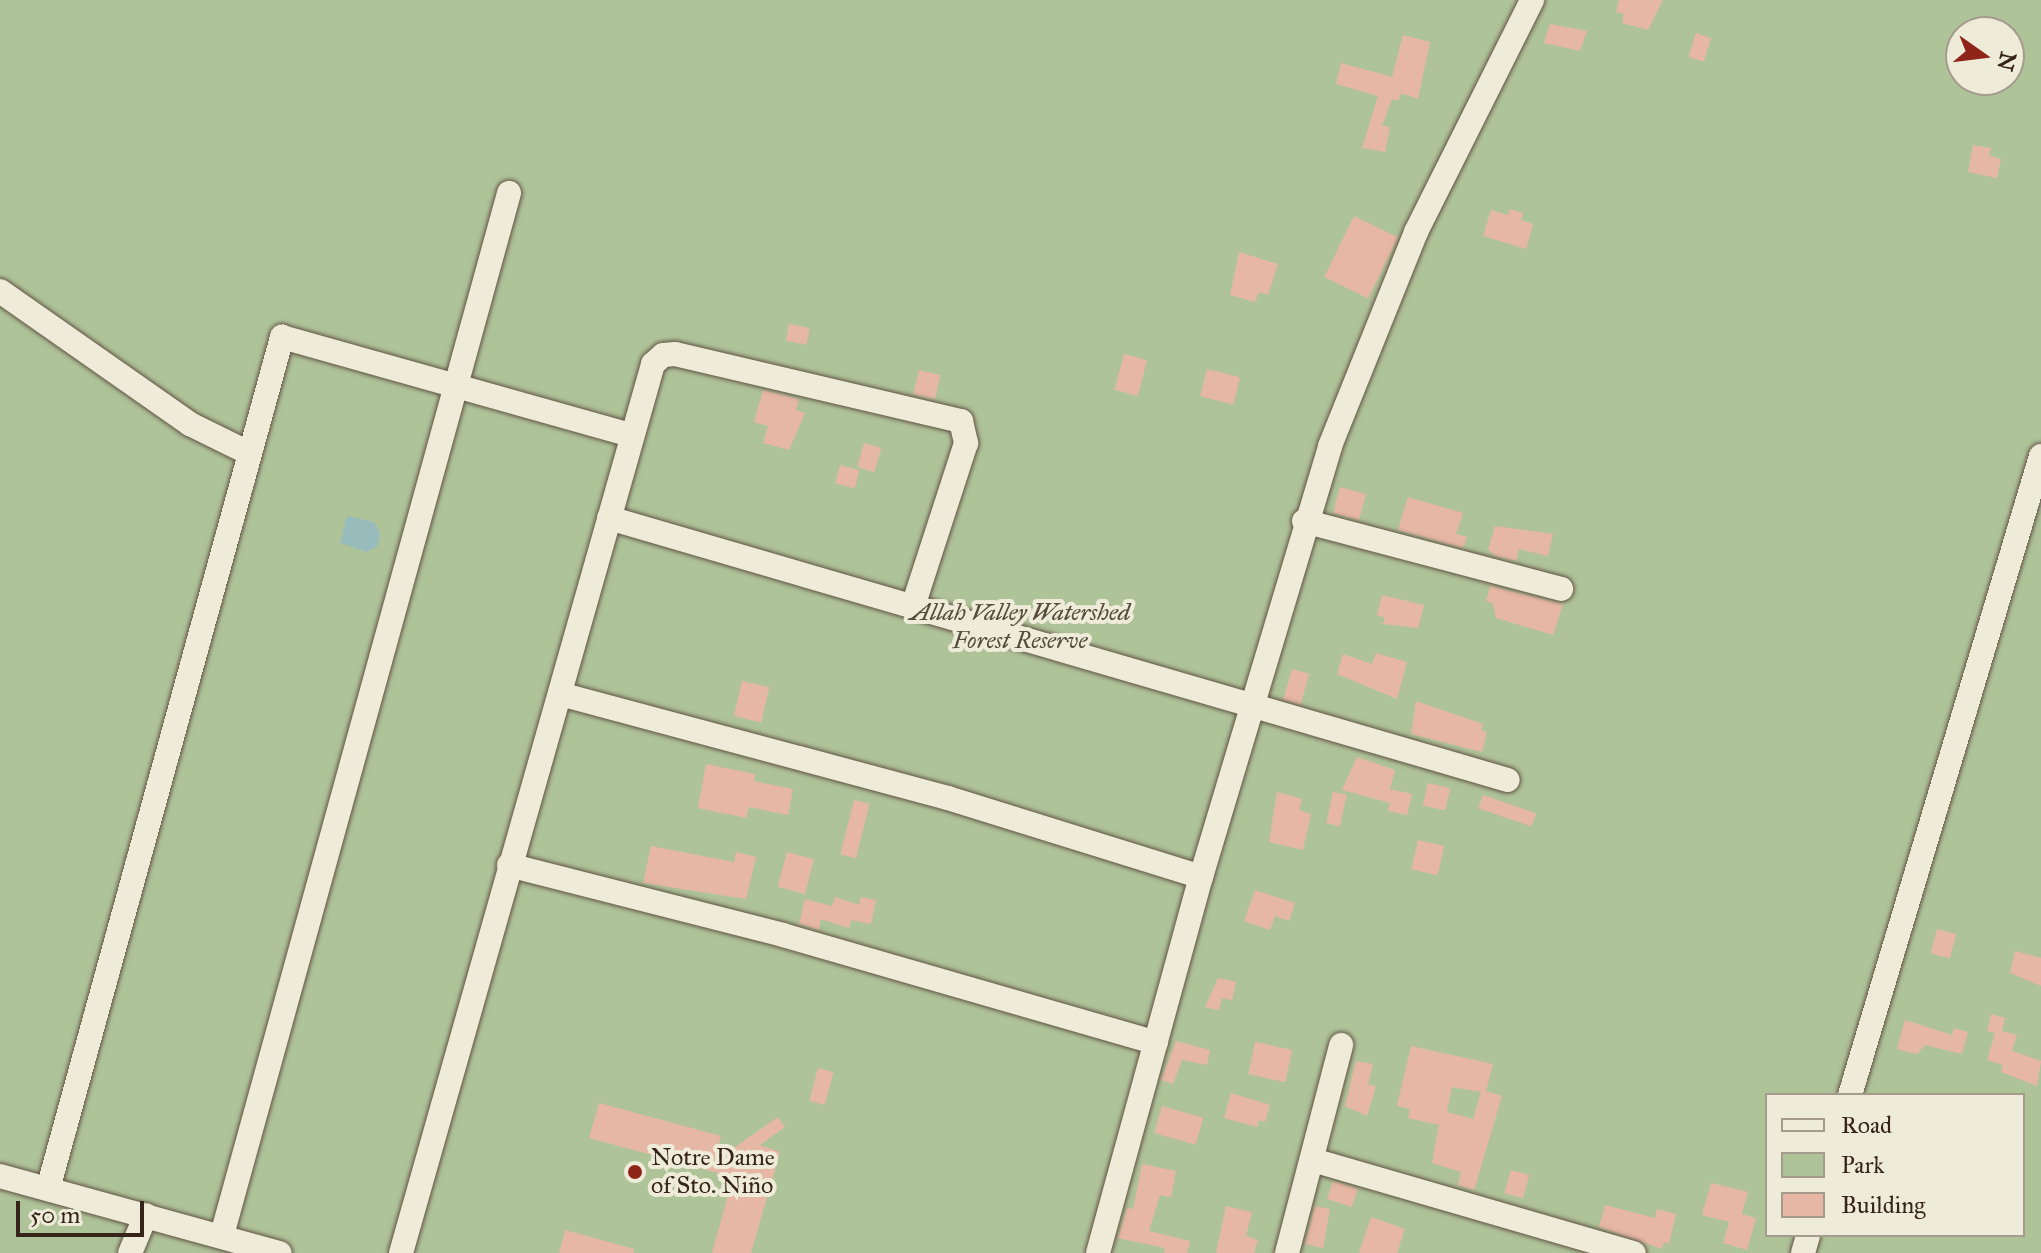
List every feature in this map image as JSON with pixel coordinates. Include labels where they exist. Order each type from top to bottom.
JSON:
[{"type":"street","points":[[1098,1253],[1201,877],[1304,521],[1360,366],[1416,232],[1532,0]]},
{"type":"street","points":[[222,1235],[509,193]]},
{"type":"street","points":[[0,291],[190,424],[249,453]]},
{"type":"street","points":[[48,1189],[282,337],[631,435]]},
{"type":"street","points":[[401,1253],[560,694],[645,378],[663,355],[675,354],[952,415],[966,431],[966,443],[914,603]]},
{"type":"street","points":[[1851,1093],[2041,456]]},
{"type":"street","points":[[609,518],[914,603],[1508,780]]},
{"type":"street","points":[[1304,521],[1561,589]]},
{"type":"street","points":[[560,694],[948,798],[1201,877]]},
{"type":"street","points":[[509,865],[783,935],[1156,1043]]},
{"type":"street","points":[[1287,1253],[1341,1045]]},
{"type":"street","points":[[1313,1160],[1634,1253]]},
{"type":"street","points":[[0,1176],[280,1253]]},
{"type":"street","points":[[130,1253],[146,1215]]},
{"type":"green space","name":"Allah Valley Watershed Forest Reserve","points":[[0,0],[2041,0],[2041,1253],[0,1253]]},
{"type":"water","points":[[347,516],[374,522],[380,533],[378,546],[367,552],[340,543]]},
{"type":"building","points":[[1619,0],[1663,0],[1648,30],[1622,23],[1624,14],[1616,12]]},
{"type":"building","points":[[1550,24],[1587,31],[1580,51],[1544,43]]},
{"type":"building","points":[[1696,33],[1711,38],[1703,62],[1688,57]]},
{"type":"building","points":[[1403,35],[1430,42],[1418,99],[1401,93],[1398,101],[1392,99],[1382,126],[1390,127],[1385,152],[1362,148],[1378,96],[1336,84],[1341,63],[1392,77]]},
{"type":"building","points":[[1973,145],[1991,148],[1989,156],[2001,159],[1997,178],[1968,172]]},
{"type":"building","points":[[1510,209],[1523,213],[1521,220],[1533,224],[1526,249],[1483,236],[1491,210],[1508,215]]},
{"type":"building","points":[[1354,216],[1398,237],[1368,299],[1324,277]]},
{"type":"building","points":[[1239,252],[1278,264],[1268,295],[1259,292],[1255,302],[1230,295]]},
{"type":"building","points":[[789,324],[810,328],[806,345],[786,341]]},
{"type":"building","points":[[1124,354],[1147,360],[1138,396],[1114,390]]},
{"type":"building","points":[[1207,369],[1240,377],[1233,404],[1200,396]]},
{"type":"building","points":[[919,370],[940,375],[935,399],[913,394]]},
{"type":"building","points":[[763,390],[799,399],[796,410],[805,413],[789,450],[763,443],[768,426],[754,422]]},
{"type":"building","points":[[864,443],[881,448],[874,472],[857,467]]},
{"type":"building","points":[[840,465],[859,470],[854,489],[835,483]]},
{"type":"building","points":[[1340,487],[1366,494],[1359,520],[1333,513]]},
{"type":"building","points":[[1408,497],[1463,513],[1456,534],[1467,537],[1463,548],[1398,530]]},
{"type":"building","points":[[1495,526],[1553,534],[1548,556],[1519,549],[1516,561],[1496,556],[1488,550]]},
{"type":"building","points":[[1490,586],[1563,604],[1553,635],[1496,618],[1493,603],[1486,601]]},
{"type":"building","points":[[1382,595],[1424,605],[1418,628],[1383,624],[1385,617],[1377,616]]},
{"type":"building","points":[[1376,653],[1407,662],[1397,699],[1337,674],[1343,654],[1372,664]]},
{"type":"building","points":[[1292,669],[1309,674],[1300,705],[1283,700]]},
{"type":"building","points":[[742,681],[769,687],[761,722],[734,716]]},
{"type":"building","points":[[1416,701],[1483,724],[1481,730],[1487,732],[1482,752],[1411,734]]},
{"type":"building","points":[[1357,757],[1395,770],[1390,789],[1412,794],[1407,815],[1388,811],[1390,803],[1342,790]]},
{"type":"building","points":[[706,764],[755,774],[754,781],[793,789],[788,815],[749,807],[746,818],[698,808]]},
{"type":"building","points":[[1428,783],[1450,788],[1445,811],[1423,805]]},
{"type":"building","points":[[1277,792],[1302,799],[1299,810],[1311,814],[1303,850],[1269,842]]},
{"type":"building","points":[[1333,792],[1347,795],[1340,826],[1326,823]]},
{"type":"building","points":[[1483,795],[1536,813],[1531,826],[1478,808]]},
{"type":"building","points":[[854,800],[870,804],[856,858],[840,854]]},
{"type":"building","points":[[1418,840],[1444,846],[1438,875],[1411,869]]},
{"type":"building","points":[[651,846],[734,862],[736,852],[756,857],[746,899],[643,883]]},
{"type":"building","points":[[787,852],[814,859],[805,894],[778,887]]},
{"type":"building","points":[[1255,890],[1295,903],[1289,921],[1275,916],[1270,930],[1244,921]]},
{"type":"building","points":[[835,897],[859,905],[861,897],[876,900],[871,924],[851,920],[849,928],[821,919],[819,930],[799,924],[805,899],[832,906]]},
{"type":"building","points":[[1937,929],[1956,934],[1950,958],[1931,953]]},
{"type":"building","points":[[2015,951],[2041,958],[2041,986],[2010,973]]},
{"type":"building","points":[[1218,978],[1236,982],[1232,1000],[1222,998],[1219,1010],[1205,1007]]},
{"type":"building","points":[[1991,1014],[2005,1018],[2002,1031],[2017,1035],[2012,1051],[2041,1061],[2037,1086],[2001,1072],[2003,1065],[1987,1060],[1995,1033],[1987,1031]]},
{"type":"building","points":[[1905,1020],[1952,1035],[1954,1028],[1968,1032],[1962,1054],[1925,1045],[1917,1054],[1897,1049]]},
{"type":"building","points":[[1176,1041],[1210,1050],[1207,1065],[1182,1060],[1173,1084],[1161,1080]]},
{"type":"building","points":[[1255,1042],[1292,1050],[1285,1082],[1248,1074]]},
{"type":"building","points":[[1411,1046],[1493,1064],[1486,1091],[1502,1096],[1474,1190],[1458,1185],[1461,1172],[1432,1163],[1439,1125],[1408,1118],[1410,1109],[1397,1106]],"holes":[[[1452,1087],[1481,1092],[1473,1119],[1447,1112]]]},
{"type":"building","points":[[1356,1061],[1373,1064],[1368,1085],[1376,1086],[1367,1116],[1345,1106]]},
{"type":"building","points":[[818,1068],[833,1072],[825,1105],[809,1101]]},
{"type":"building","points":[[1231,1093],[1270,1105],[1265,1122],[1259,1120],[1257,1127],[1224,1118]]},
{"type":"building","points":[[599,1103],[721,1136],[714,1162],[778,1117],[785,1127],[760,1145],[780,1152],[751,1253],[712,1253],[733,1177],[589,1138]]},
{"type":"building","points":[[1162,1106],[1203,1118],[1196,1145],[1154,1133]]},
{"type":"building","points":[[1142,1164],[1176,1171],[1171,1197],[1160,1195],[1149,1231],[1190,1241],[1187,1253],[1164,1253],[1165,1248],[1118,1238],[1127,1208],[1133,1209]]},
{"type":"building","points":[[1511,1170],[1529,1175],[1523,1198],[1504,1193]]},
{"type":"building","points":[[1333,1181],[1358,1189],[1352,1207],[1327,1199]]},
{"type":"building","points":[[1711,1183],[1748,1192],[1742,1214],[1756,1218],[1747,1250],[1723,1243],[1729,1222],[1702,1215]]},
{"type":"building","points":[[1605,1205],[1655,1218],[1657,1209],[1676,1214],[1669,1244],[1664,1242],[1662,1249],[1599,1227]]},
{"type":"building","points":[[1226,1206],[1252,1212],[1246,1236],[1258,1240],[1254,1253],[1216,1253]]},
{"type":"building","points":[[1315,1206],[1330,1209],[1323,1248],[1305,1244]]},
{"type":"building","points":[[1371,1217],[1405,1229],[1397,1253],[1359,1253]]},
{"type":"building","points":[[565,1230],[634,1249],[634,1253],[559,1253]]},
{"type":"place","name":"Notre Dame of Sto. Niño","points":[[635,1172]]}]
